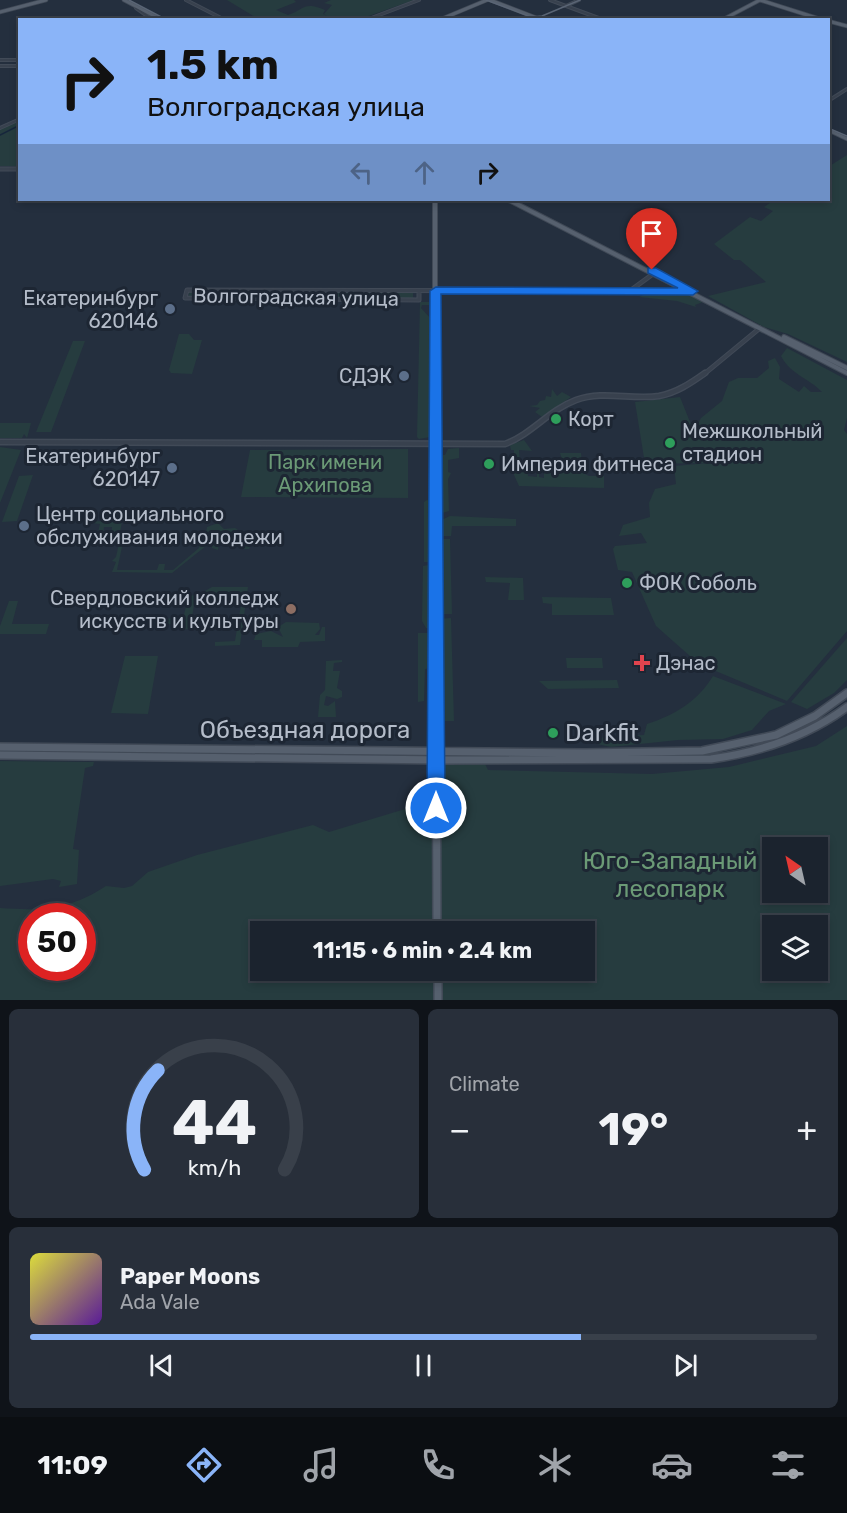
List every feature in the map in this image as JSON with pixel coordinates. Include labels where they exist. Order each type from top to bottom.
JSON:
[{"type":"main road","points":[[0,12],[46,0]]},
{"type":"main road","points":[[121,0],[157,18]]},
{"type":"main road","points":[[444,18],[487,0],[536,18]]},
{"type":"main road","points":[[487,0],[532,18]]},
{"type":"main road","points":[[726,18],[760,0],[818,18]]},
{"type":"main road","points":[[129,3],[152,18]]},
{"type":"main road","points":[[830,22],[847,26]]},
{"type":"main road","points":[[830,130],[847,137]]},
{"type":"main road","points":[[435,201],[437,921]]},
{"type":"main road","points":[[513,201],[691,292]]},
{"type":"main road","points":[[513,201],[847,373]]},
{"type":"main road","points":[[760,328],[793,340],[847,368]]},
{"type":"main road","name":"Объездная дорога","points":[[0,747],[651,753],[721,749],[756,741],[795,727],[847,693]]},
{"type":"main road","name":"Объездная дорога","points":[[0,755],[680,760],[729,757],[782,743],[847,707]]},
{"type":"main road","points":[[438,981],[438,1000]]},
{"type":"street","points":[[186,0],[221,18]]},
{"type":"street","points":[[371,18],[419,0]]},
{"type":"street","points":[[550,0],[599,18]]},
{"type":"street","points":[[566,6],[579,0]]},
{"type":"street","points":[[0,60],[18,60]]},
{"type":"street","points":[[0,66],[18,66]]},
{"type":"street","points":[[830,100],[847,89]]},
{"type":"street","points":[[0,128],[18,120]]},
{"type":"street","points":[[0,169],[18,169]]},
{"type":"street","points":[[630,291],[653,274]]},
{"type":"street","name":"Волгоградская улица","points":[[419,291],[418,300],[185,298],[187,290],[691,292]]},
{"type":"street","points":[[0,442],[505,444],[525,436],[576,399],[597,396],[658,396],[678,392],[760,328]]},
{"type":"green space","points":[[227,0],[294,0],[296,2],[276,10],[288,15],[313,6],[325,10],[323,14],[327,16],[324,14],[332,5],[324,3],[331,0],[414,0],[363,18],[255,17]]},
{"type":"green space","points":[[18,120],[18,166],[0,166],[0,129]]},
{"type":"green space","points":[[847,155],[847,362],[788,334],[764,327],[708,296],[766,282],[740,260],[734,260],[714,244],[750,217],[761,221],[773,211],[764,207],[773,201],[830,201],[830,166]]},
{"type":"green space","points":[[190,291],[413,292],[413,298],[188,297]]},
{"type":"green space","points":[[651,292],[687,294],[703,302],[695,305],[696,307],[677,301],[639,297]]},
{"type":"green space","points":[[420,302],[429,302],[429,305],[422,305],[421,308],[431,319],[432,332],[430,437],[419,439],[417,437]]},
{"type":"green space","points":[[179,334],[189,334],[194,340],[202,340],[192,374],[171,373],[169,370]]},
{"type":"green space","points":[[73,341],[85,341],[51,432],[36,432]]},
{"type":"green space","points":[[787,348],[847,380],[847,418],[844,430],[847,434],[847,631],[787,701],[699,664],[656,626],[632,572],[618,570],[613,549],[615,546],[647,543],[641,533],[619,536],[623,525],[650,517],[649,503],[655,489],[676,484],[674,466],[709,463],[701,449],[706,463],[645,464],[635,402],[680,397],[694,432],[701,418],[722,401],[729,382],[738,378],[757,378],[769,368],[768,361],[775,358],[780,367],[779,379],[799,392],[804,386],[811,392],[822,392],[785,362],[781,356]]},
{"type":"green space","points":[[552,389],[557,396],[562,392],[571,397],[542,417],[535,412],[540,408],[529,406],[537,405],[540,401],[545,400],[546,396],[551,397]]},
{"type":"green space","points":[[0,423],[31,423],[27,438],[24,434],[22,438],[0,438]]},
{"type":"green space","points":[[524,440],[532,451],[519,450],[520,464],[527,465],[528,476],[537,477],[539,470],[539,477],[544,478],[544,468],[541,467],[540,461],[554,460],[555,466],[564,466],[560,453],[581,453],[583,473],[589,476],[604,476],[604,488],[519,486],[514,475],[514,450],[511,450],[510,445]]},
{"type":"green space","points":[[0,447],[21,450],[0,503]]},
{"type":"green space","points":[[459,448],[459,458],[448,460],[448,472],[451,473],[448,479],[449,511],[439,514],[437,451],[440,455],[445,455],[448,449]]},
{"type":"green space","name":"Парк имени Архипова","points":[[408,449],[408,498],[241,497],[250,450]]},
{"type":"green space","points":[[33,475],[17,521],[2,522],[19,476]]},
{"type":"green space","points":[[427,500],[433,502],[432,562],[424,562],[424,502]]},
{"type":"green space","points":[[450,516],[516,519],[516,526],[452,526],[451,536],[438,536],[439,521]]},
{"type":"green space","points":[[92,521],[122,522],[120,532],[125,533],[117,570],[157,570],[159,564],[165,564],[164,570],[173,570],[199,548],[200,542],[207,542],[206,546],[172,573],[112,572],[116,562],[112,561],[116,557],[120,539],[111,538],[112,527],[104,527],[103,536],[97,536],[100,524],[92,523]]},
{"type":"green space","points":[[218,523],[224,529],[235,528],[241,532],[242,544],[251,545],[249,549],[243,549],[236,544],[235,535],[220,536],[218,550],[212,548],[212,538],[206,533],[207,527]]},
{"type":"green space","points":[[438,539],[450,539],[452,614],[438,614]]},
{"type":"green space","points":[[429,565],[433,568],[432,628],[426,628],[422,621],[423,566]]},
{"type":"green space","points":[[485,577],[523,578],[524,600],[508,600],[510,583],[486,582]]},
{"type":"green space","points":[[212,587],[248,587],[240,645],[215,646],[215,642],[235,641],[242,599],[226,599],[228,596],[224,595],[223,591],[220,596],[195,599],[190,629],[182,629],[183,624],[152,624],[154,618],[183,619],[187,602],[183,596],[198,595]]},
{"type":"green space","points":[[542,597],[611,598],[614,615],[552,615],[552,604],[543,603]]},
{"type":"green space","points":[[9,601],[18,601],[12,624],[49,624],[46,634],[0,634],[0,626]]},
{"type":"green space","points":[[451,618],[454,721],[439,721],[438,619]]},
{"type":"green space","points":[[286,622],[319,623],[320,629],[315,635],[319,635],[322,627],[325,627],[325,641],[300,642],[298,647],[262,647],[262,640],[254,640],[256,634],[271,631],[283,637],[278,627]]},
{"type":"green space","points":[[418,633],[431,633],[432,636],[431,668],[425,669],[424,701],[418,702]]},
{"type":"green space","points":[[847,638],[847,680],[834,693],[807,709],[791,702]]},
{"type":"green space","points":[[125,656],[158,656],[148,714],[111,713]]},
{"type":"green space","points":[[566,658],[602,658],[603,668],[567,668]]},
{"type":"green space","points":[[342,660],[342,662],[334,663],[333,671],[340,671],[337,688],[342,691],[342,697],[337,699],[326,696],[324,705],[328,706],[335,701],[336,717],[318,717],[320,695],[325,690],[326,661]]},
{"type":"green space","points":[[713,676],[786,704],[769,711],[752,730],[723,739],[678,740],[611,747],[597,744],[592,738],[644,735],[647,724],[685,706],[700,693]]},
{"type":"green space","points":[[617,680],[619,688],[548,689],[539,681]]},
{"type":"green space","name":"Юго-Западный лесопарк","points":[[847,726],[847,1000],[0,1000],[0,908],[18,909],[18,981],[96,981],[96,903],[71,903],[106,886],[124,888],[132,886],[148,872],[197,855],[313,825],[329,832],[425,803],[440,794],[440,767],[447,763],[484,762],[488,770],[652,774],[729,767],[816,746]]},
{"type":"green space","points":[[0,750],[423,753],[423,756],[0,754]]},
{"type":"green space","points":[[0,761],[94,762],[93,766],[85,768],[73,849],[79,850],[77,884],[59,887],[61,881],[53,879],[0,886]]},
{"type":"waterway","points":[[0,135],[18,126]]},
{"type":"tram line","points":[[129,0],[163,18]]},
{"type":"tram line","points":[[486,0],[534,18]]},
{"type":"tram line","points":[[532,17],[542,16],[580,0]]},
{"type":"tram line","points":[[830,129],[847,136]]},
{"type":"place","name":"Екатеринбург 620146","points":[[170,309]]},
{"type":"place","name":"СДЭК","points":[[404,376]]},
{"type":"place","name":"Корт","points":[[556,419]]},
{"type":"place","name":"Межшкольный стадион","points":[[670,443]]},
{"type":"place","name":"Империя фитнеса","points":[[489,464]]},
{"type":"place","name":"Екатеринбург 620147","points":[[172,468]]},
{"type":"place","name":"Центр социального обслуживания молодежи","points":[[24,526]]},
{"type":"place","name":"ФОК Соболь","points":[[627,583]]},
{"type":"place","name":"Свердловский колледж искусств и культуры","points":[[291,609]]},
{"type":"place","name":"Дэнас","points":[[642,663]]},
{"type":"place","name":"Darkfit","points":[[553,733]]},
{"type":"route","points":[[436,808],[434,476],[436,291],[682,291],[690,293],[693,291],[652,270]]}]
